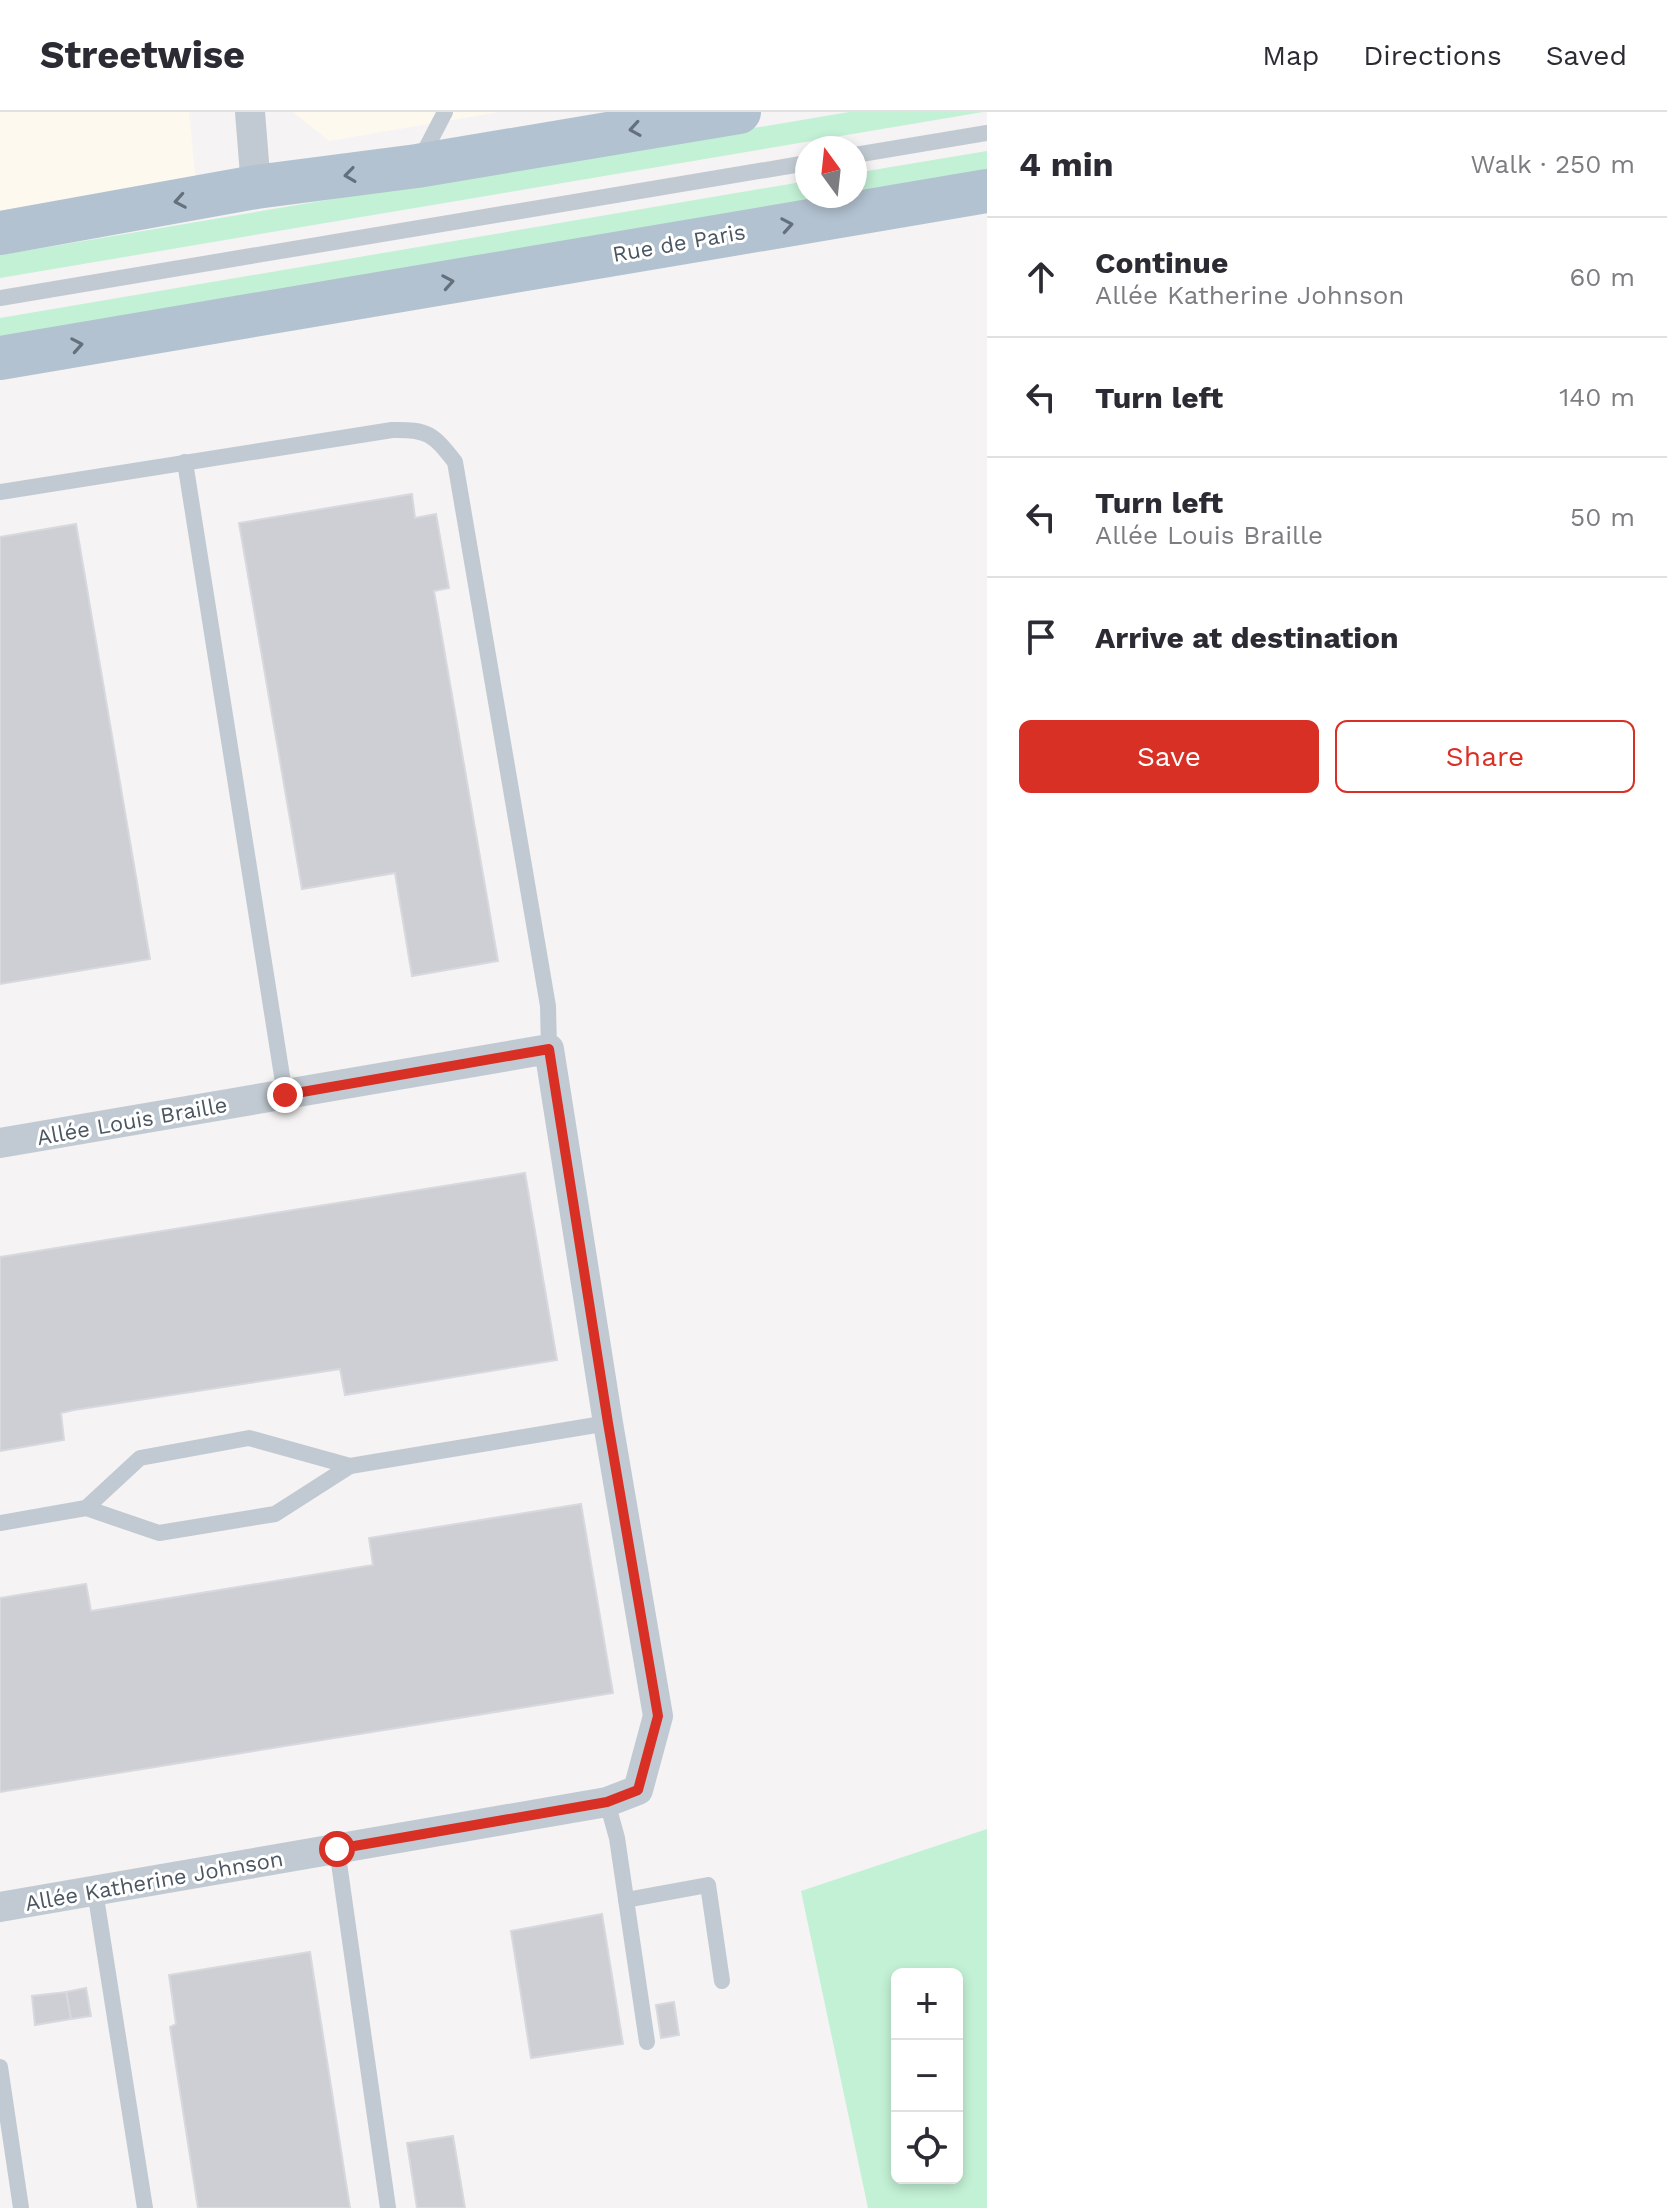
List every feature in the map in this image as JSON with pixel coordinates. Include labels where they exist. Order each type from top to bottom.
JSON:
[{"type":"main road","points":[[0,233],[256,187],[417,166],[720,113]]},
{"type":"main road","name":"Rue de Paris","points":[[0,358],[987,191]]},
{"type":"street","points":[[250,112],[256,187]]},
{"type":"street","points":[[549,1049],[608,1423]]},
{"type":"street","name":"Allée Louis Braille","points":[[0,1143],[549,1049]]},
{"type":"street","name":"Allée Katherine Johnson","points":[[0,1907],[607,1802],[638,1790],[658,1716],[608,1423]]},
{"type":"lane","points":[[417,166],[445,112]]},
{"type":"lane","points":[[867,153],[987,133]]},
{"type":"lane","points":[[0,298],[795,165]]},
{"type":"lane","points":[[0,492],[392,430],[418,429],[439,442],[455,462],[548,1006],[549,1049]]},
{"type":"lane","points":[[185,462],[285,1095]]},
{"type":"lane","points":[[0,1523],[86,1508],[159,1533],[275,1514],[350,1466],[608,1423]]},
{"type":"lane","points":[[86,1508],[140,1458],[249,1438],[350,1466]]},
{"type":"lane","points":[[607,1802],[617,1838],[647,2042]]},
{"type":"lane","points":[[337,1849],[388,2208]]},
{"type":"lane","points":[[626,1900],[708,1885],[722,1981]]},
{"type":"lane","points":[[95,1891],[145,2208]]},
{"type":"lane","points":[[0,2067],[21,2208]]},
{"type":"shaded area","points":[[0,112],[189,112],[196,183],[0,212]]},
{"type":"shaded area","points":[[293,112],[500,112],[329,141]]},
{"type":"green space","points":[[849,112],[983,112],[841,136],[795,136],[795,144],[0,278],[0,255]]},
{"type":"green space","points":[[987,151],[987,174],[867,194],[867,171]]},
{"type":"green space","points":[[795,183],[795,206],[0,339],[0,318]]},
{"type":"green space","points":[[987,1829],[987,2208],[868,2208],[801,1891]]},
{"type":"building","points":[[412,494],[415,518],[436,514],[449,588],[434,591],[498,961],[412,976],[395,873],[302,889],[239,523]]},
{"type":"building","points":[[76,524],[150,959],[0,984],[0,537]]},
{"type":"building","points":[[525,1173],[557,1360],[345,1395],[340,1369],[74,1410],[61,1413],[64,1440],[0,1451],[0,1257]]},
{"type":"building","points":[[581,1504],[613,1693],[0,1792],[0,1598],[86,1584],[91,1611],[373,1565],[369,1538]]},
{"type":"building","points":[[602,1914],[623,2044],[531,2058],[511,1931]]},
{"type":"building","points":[[310,1952],[350,2208],[198,2208],[170,2027],[176,2024],[169,1975]]},
{"type":"building","points":[[86,1988],[91,2016],[71,2019],[66,1992]]},
{"type":"building","points":[[66,1992],[71,2019],[35,2025],[32,1996]]},
{"type":"building","points":[[674,2002],[679,2035],[661,2038],[656,2005]]},
{"type":"building","points":[[453,2136],[465,2208],[417,2208],[407,2143]]},
{"type":"route","points":[[285,1095],[549,1049],[658,1716],[638,1790],[607,1802],[337,1849]]}]
